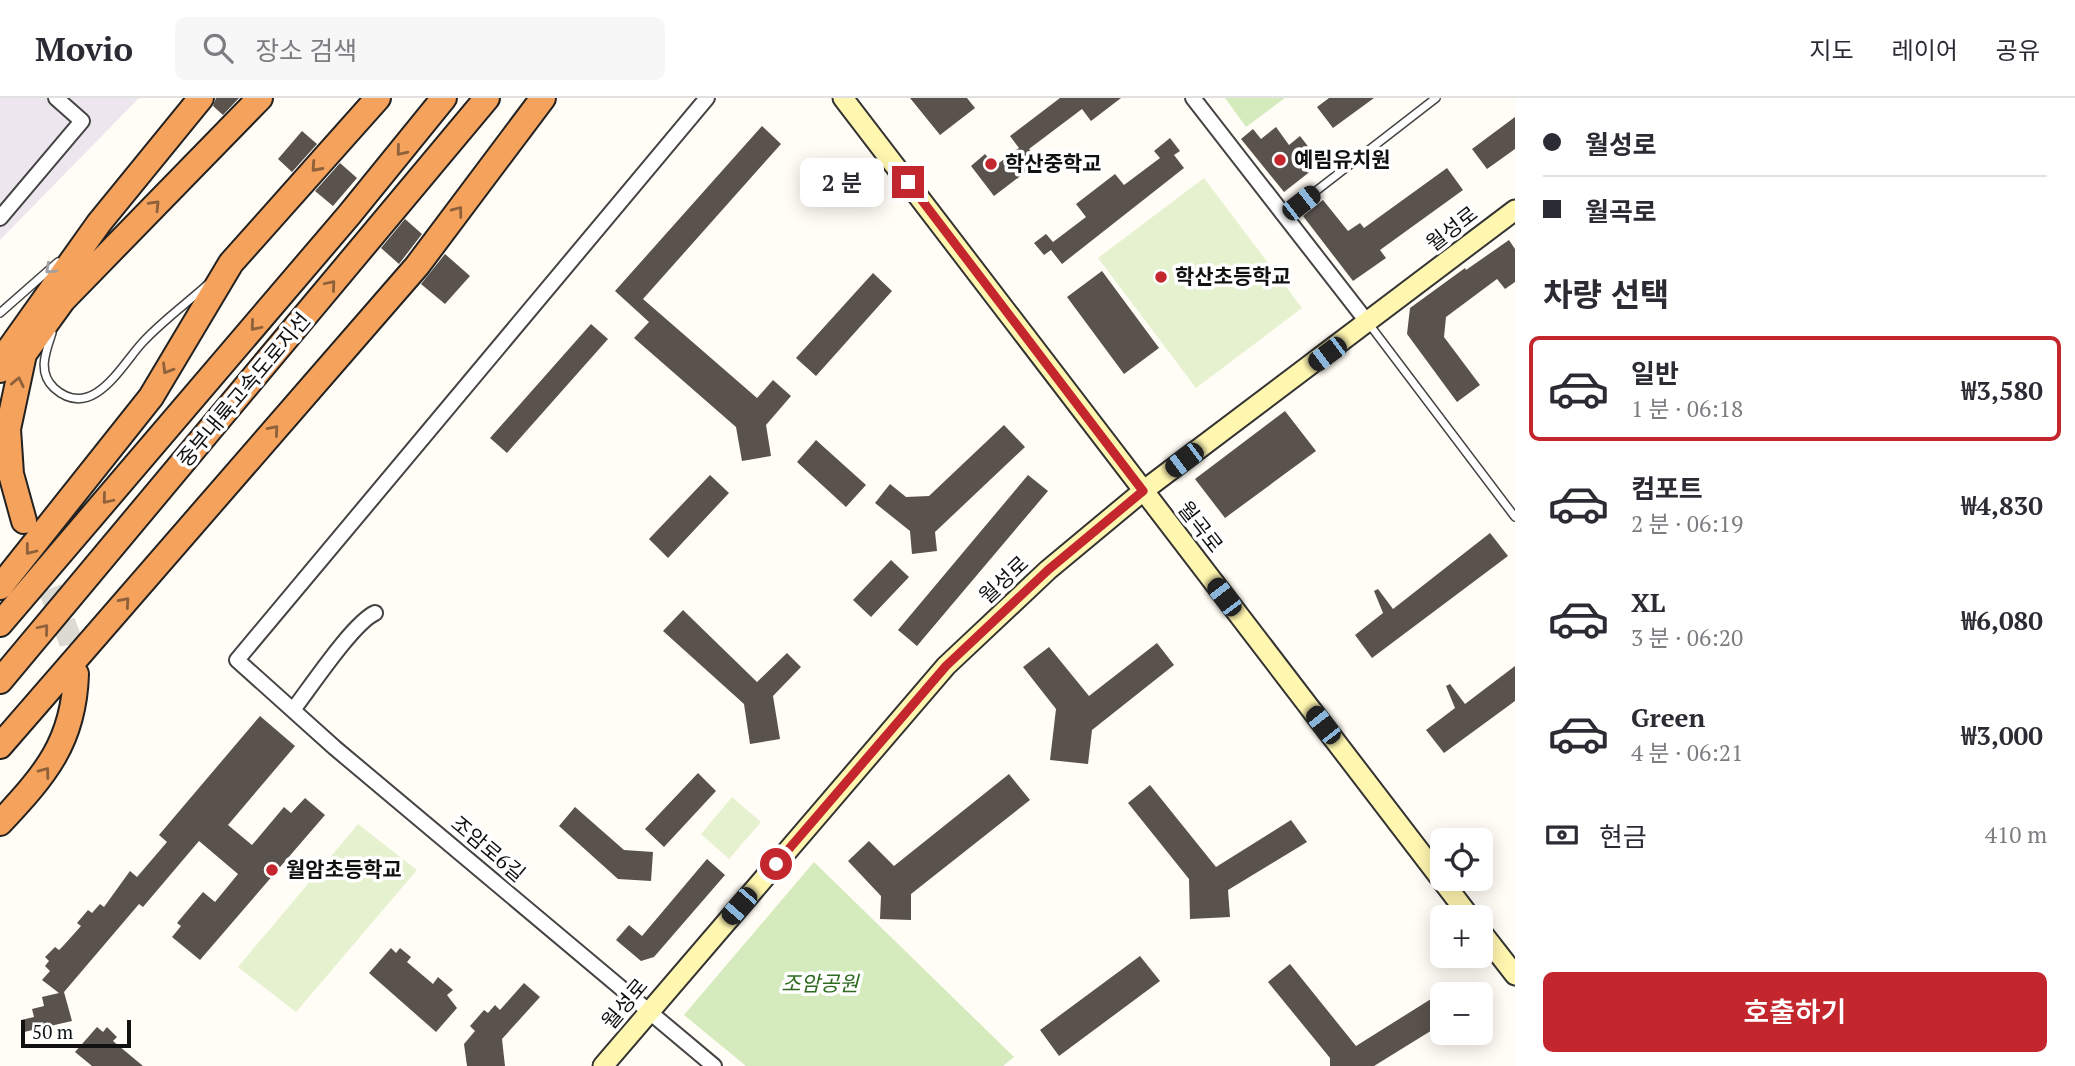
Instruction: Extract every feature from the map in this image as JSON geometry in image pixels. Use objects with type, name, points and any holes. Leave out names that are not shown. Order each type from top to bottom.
[{"type":"highway","points":[[0,370],[10,348],[99,223],[201,98]]},
{"type":"highway","points":[[24,521],[11,474],[8,429],[24,355],[63,300],[260,98]]},
{"type":"highway","points":[[0,587],[151,397],[231,263],[378,98]]},
{"type":"highway","name":"중부내륙고속도로지선","points":[[0,624],[349,215],[444,98]]},
{"type":"highway","name":"중부내륙고속도로지선","points":[[0,681],[487,98]]},
{"type":"highway","points":[[0,746],[417,266],[543,98]]},
{"type":"highway","points":[[0,822],[33,788],[58,755],[69,729],[76,674]]},
{"type":"street","points":[[0,218],[82,121],[56,98]]},
{"type":"street","name":"조암로6길","points":[[707,98],[237,660],[647,1012],[714,1066]]},
{"type":"street","name":"월곡로","points":[[843,98],[1461,905]]},
{"type":"street","points":[[1193,98],[1368,323]]},
{"type":"street","name":"월성로","points":[[603,1066],[946,666],[1048,570],[1143,491],[1515,209]]},
{"type":"street","points":[[293,710],[344,643],[368,616],[374,613]]},
{"type":"street","points":[[1493,947],[1515,975]]},
{"type":"lane","points":[[1284,216],[1436,98]]},
{"type":"lane","points":[[0,313],[99,223]]},
{"type":"lane","points":[[63,300],[43,361],[46,377],[55,389],[76,398],[94,395],[114,380],[142,342],[231,263]]},
{"type":"lane","points":[[1368,323],[1515,517]]},
{"type":"shaded area","points":[[0,98],[139,98],[0,240]]},
{"type":"green space","points":[[1225,98],[1285,98],[1246,127]]},
{"type":"green space","points":[[1204,178],[1302,308],[1196,388],[1098,258]]},
{"type":"green space","points":[[732,797],[761,822],[729,859],[701,834]]},
{"type":"green space","points":[[358,824],[417,870],[296,1012],[238,967]]},
{"type":"green space","name":"조암공원","points":[[814,862],[1014,1057],[1003,1066],[746,1066],[684,1015]]},
{"type":"building","points":[[216,98],[239,98],[223,115],[213,106]]},
{"type":"building","points":[[910,98],[967,98],[975,108],[940,135]]},
{"type":"building","points":[[1060,98],[1121,98],[1091,121],[1082,109],[1029,149],[1039,162],[994,196],[971,166],[985,154],[995,166],[1019,148],[1010,136]]},
{"type":"building","points":[[1329,98],[1374,98],[1333,128],[1317,107]]},
{"type":"building","points":[[1515,117],[1515,149],[1487,169],[1472,149]]},
{"type":"building","points":[[762,126],[781,144],[643,299],[757,398],[773,380],[791,396],[766,425],[771,456],[742,461],[736,427],[634,338],[649,322],[615,291]]},
{"type":"building","points":[[1276,127],[1289,145],[1300,136],[1321,163],[1284,192],[1241,139],[1253,129],[1261,139]]},
{"type":"building","points":[[302,131],[317,144],[292,172],[278,159]]},
{"type":"building","points":[[1170,138],[1180,151],[1174,155],[1184,168],[1062,264],[1051,250],[1044,255],[1034,243],[1046,234],[1053,242],[1086,217],[1076,204],[1115,174],[1124,185],[1160,158],[1154,151]]},
{"type":"building","points":[[340,163],[357,178],[333,206],[315,191]]},
{"type":"building","points":[[1447,168],[1463,190],[1380,250],[1386,258],[1353,281],[1303,216],[1323,200],[1348,231],[1360,223],[1364,228]]},
{"type":"building","points":[[405,219],[422,234],[399,264],[381,248]]},
{"type":"building","points":[[1509,240],[1515,249],[1515,282],[1505,289],[1497,279],[1446,317],[1444,337],[1480,385],[1457,402],[1407,334],[1410,308]]},
{"type":"building","points":[[445,254],[470,276],[445,304],[421,284]]},
{"type":"building","points":[[1102,271],[1159,348],[1124,374],[1067,297]]},
{"type":"building","points":[[873,273],[892,291],[816,376],[796,358]]},
{"type":"building","points":[[591,324],[608,339],[507,453],[490,438]]},
{"type":"building","points":[[1285,411],[1316,451],[1225,518],[1195,479]]},
{"type":"building","points":[[1004,425],[1025,447],[935,532],[937,551],[912,554],[910,531],[875,503],[890,484],[906,497],[929,496]]},
{"type":"building","points":[[816,440],[866,485],[846,507],[797,462]]},
{"type":"building","points":[[710,475],[729,493],[668,558],[649,539]]},
{"type":"building","points":[[1028,475],[1048,491],[917,646],[898,630]]},
{"type":"building","points":[[1490,533],[1508,556],[1372,658],[1355,635],[1383,613],[1374,591],[1378,589],[1393,609]]},
{"type":"building","points":[[891,560],[909,577],[871,617],[853,600]]},
{"type":"building","points":[[683,610],[757,682],[787,653],[801,667],[773,696],[780,739],[750,744],[744,704],[663,631]]},
{"type":"building","points":[[1157,643],[1174,665],[1092,730],[1088,764],[1050,760],[1056,709],[1023,667],[1049,647],[1089,696]]},
{"type":"building","points":[[1515,666],[1515,701],[1444,753],[1426,730],[1455,708],[1446,686],[1450,684],[1465,704]]},
{"type":"building","points":[[260,716],[295,746],[228,825],[252,845],[284,807],[291,813],[305,798],[325,815],[200,960],[172,937],[181,926],[177,923],[203,892],[215,902],[238,874],[199,841],[143,907],[139,904],[64,992],[72,1021],[24,1032],[21,1020],[34,1017],[32,1009],[44,1006],[42,997],[59,993],[42,980],[50,971],[45,966],[49,961],[45,957],[55,947],[59,950],[64,945],[81,926],[77,923],[88,910],[92,913],[100,904],[104,907],[130,871],[137,877],[167,842],[159,835]]},
{"type":"building","points":[[698,773],[716,791],[664,847],[645,829]]},
{"type":"building","points":[[1009,774],[1030,800],[911,894],[911,920],[880,919],[881,896],[848,861],[869,841],[894,866]]},
{"type":"building","points":[[1150,785],[1216,867],[1291,820],[1307,842],[1228,890],[1230,917],[1190,919],[1189,879],[1128,803]]},
{"type":"building","points":[[575,807],[624,850],[653,852],[651,881],[618,879],[559,826]]},
{"type":"building","points":[[707,859],[725,875],[654,957],[641,961],[616,940],[629,925],[642,936]]},
{"type":"building","points":[[391,948],[396,953],[400,948],[411,957],[407,962],[433,984],[438,977],[453,990],[447,995],[457,1008],[436,1032],[369,973]]},
{"type":"building","points":[[1140,956],[1160,981],[1059,1056],[1040,1030]]},
{"type":"building","points":[[1290,964],[1356,1046],[1430,1000],[1430,1031],[1374,1066],[1330,1066],[1330,1058],[1268,982]]},
{"type":"building","points":[[524,983],[540,997],[502,1039],[505,1066],[467,1066],[464,1044],[475,1031],[470,1026],[484,1010],[488,1013],[495,1005],[500,1010]]},
{"type":"building","points":[[97,1027],[103,1032],[107,1027],[117,1037],[113,1041],[143,1066],[92,1066],[75,1052]]},
{"type":"tunnel","points":[[37,555],[71,642],[76,674]]},
{"type":"place","name":"예림유치원","points":[[1280,160]]},
{"type":"place","name":"학산중학교","points":[[991,164]]},
{"type":"place","name":"학산초등학교","points":[[1161,277]]},
{"type":"place","name":"월암초등학교","points":[[272,870]]},
{"type":"route","points":[[776,864],[946,666],[1048,570],[1143,491],[908,182]]}]
